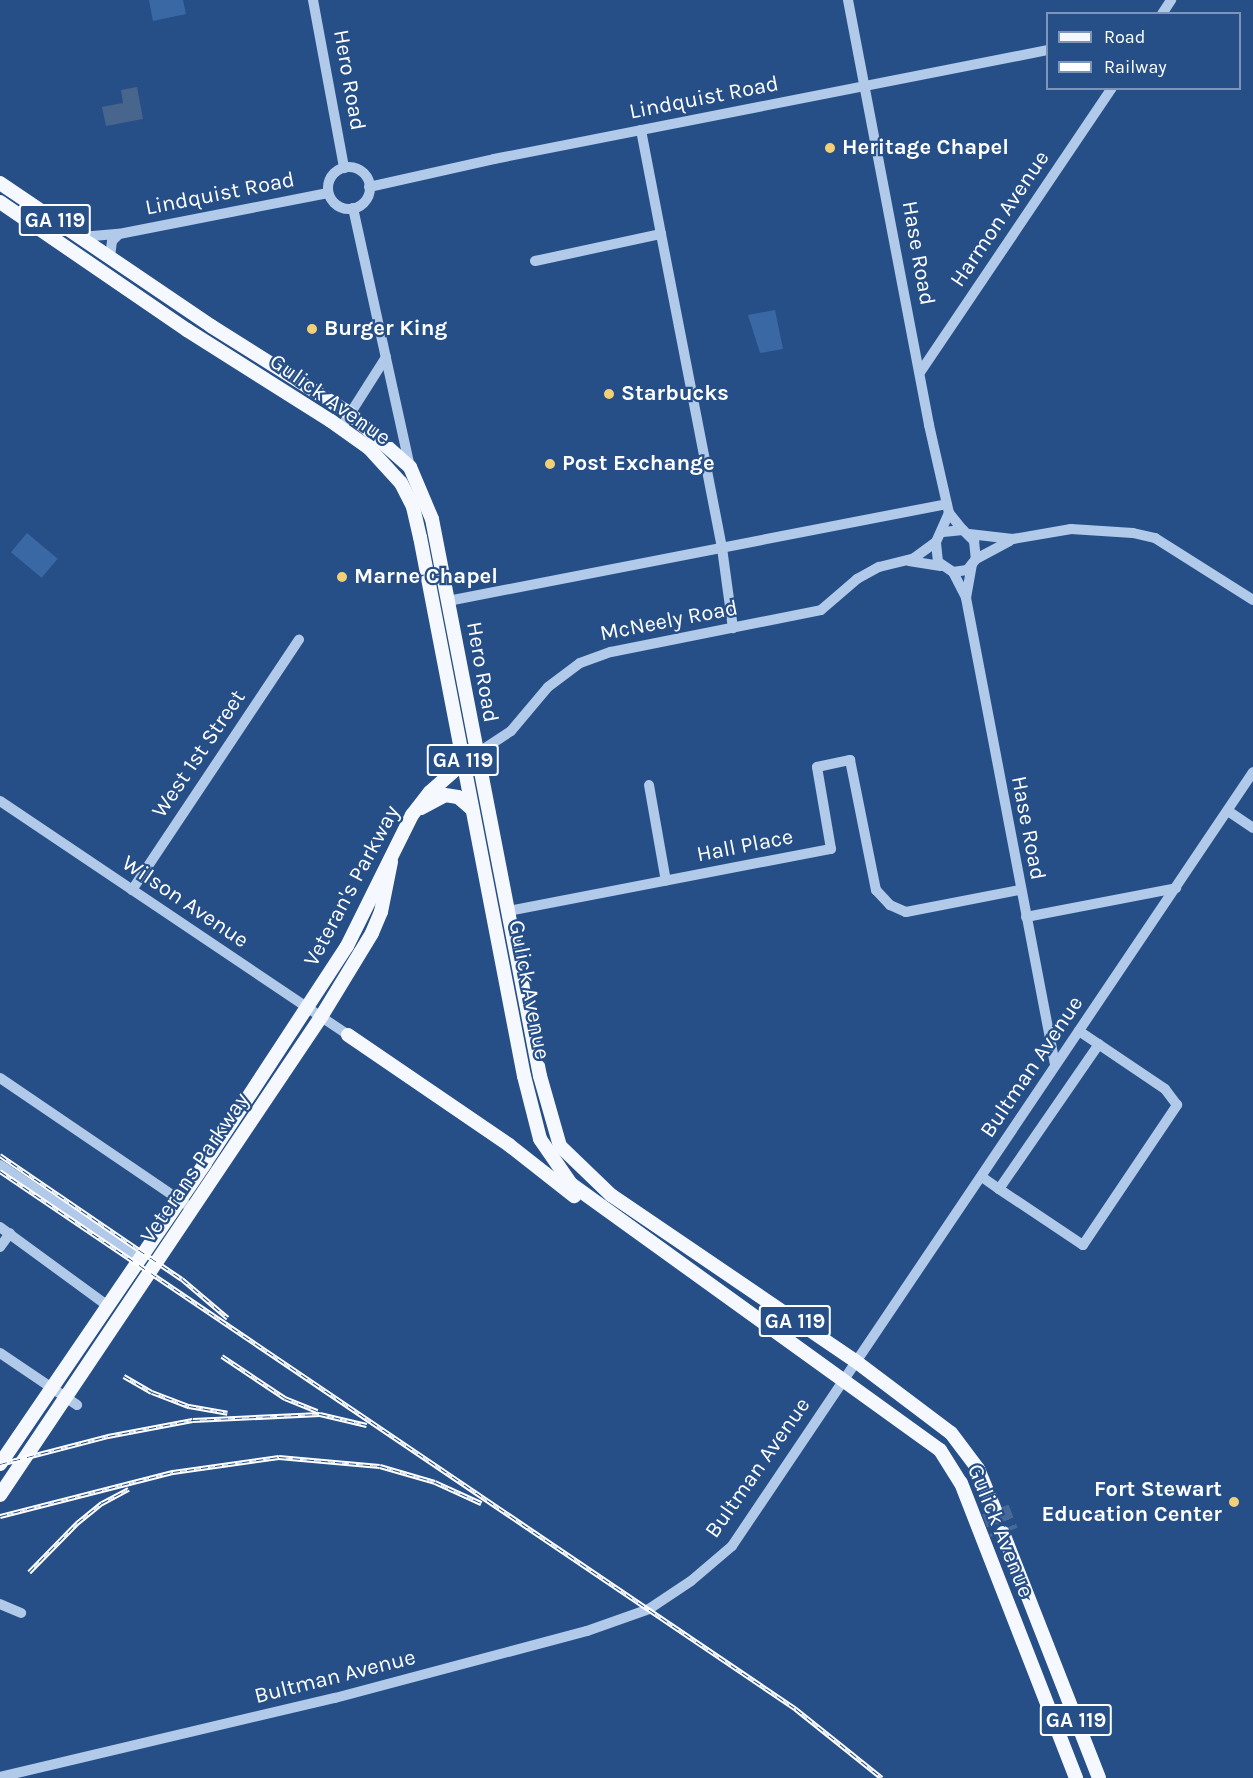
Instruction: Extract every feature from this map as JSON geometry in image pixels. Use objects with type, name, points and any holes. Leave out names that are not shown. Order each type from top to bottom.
[{"type":"main road","name":"Gulick Avenue","points":[[0,183],[349,413],[410,467]]},
{"type":"main road","name":"Gulick Avenue","points":[[0,202],[186,329],[341,428],[382,460],[401,483],[413,507],[540,1139],[571,1184],[919,1432],[950,1463],[1076,1778]]},
{"type":"main road","name":"Hero Road","points":[[410,467],[432,519],[476,754],[550,1118],[560,1146],[575,1164],[611,1195],[854,1360]]},
{"type":"main road","name":"Veteran's Parkway","points":[[307,1008],[347,946],[412,815],[430,792],[464,762]]},
{"type":"main road","points":[[412,815],[428,802],[445,795],[458,797],[472,809]]},
{"type":"main road","name":"Veterans Parkway","points":[[0,1495],[72,1402],[193,1209],[321,1017],[381,912],[393,850]]},
{"type":"main road","name":"Veterans Parkway","points":[[1,1463],[307,1008]]},
{"type":"main road","points":[[348,1035],[509,1145],[569,1193],[648,1241]]},
{"type":"main road","name":"GA 119","points":[[854,1360],[951,1433],[978,1469],[994,1507]]},
{"type":"main road","name":"GA 119","points":[[1004,1532],[1099,1778]]},
{"type":"street","name":"Hero Road","points":[[313,0],[344,168]]},
{"type":"street","name":"Hase Road","points":[[848,0],[863,87],[948,508]]},
{"type":"street","name":"Lindquist Road","points":[[369,187],[1046,50]]},
{"type":"street","name":"Harmon Avenue","points":[[921,371],[1111,90]]},
{"type":"street","points":[[642,130],[722,548],[733,628]]},
{"type":"street","points":[[344,168],[361,172],[369,187],[365,201],[353,208],[341,208],[328,193],[331,177],[344,168]]},
{"type":"street","name":"Lindquist Road","points":[[81,237],[119,234],[328,193]]},
{"type":"street","points":[[353,208],[410,467]]},
{"type":"street","name":"Lindquist Road","points":[[110,257],[112,241],[119,234]]},
{"type":"street","points":[[535,261],[661,234]]},
{"type":"street","points":[[341,428],[386,357]]},
{"type":"street","points":[[448,601],[722,548],[948,508]]},
{"type":"street","points":[[948,508],[977,547],[966,598]]},
{"type":"street","points":[[941,566],[939,537],[948,508]]},
{"type":"street","points":[[939,537],[966,532],[1013,539],[1071,529],[1133,532],[1155,538],[1253,600]]},
{"type":"street","name":"McNeely Road","points":[[464,762],[512,731],[548,687],[580,663],[611,651],[821,610],[856,579],[906,560],[939,537]]},
{"type":"street","points":[[953,572],[1013,539]]},
{"type":"street","points":[[906,560],[941,566],[953,572],[966,598]]},
{"type":"street","name":"Hase Road","points":[[966,598],[1019,890],[1055,1064]]},
{"type":"street","name":"West 1st Street","points":[[132,890],[299,640]]},
{"type":"street","name":"Hall Place","points":[[508,911],[831,849],[817,767],[850,760],[876,890],[890,905],[906,912],[1019,890]]},
{"type":"street","name":"Bultman Avenue","points":[[0,1777],[335,1698],[587,1631],[649,1609],[691,1581],[732,1546],[854,1360],[982,1177],[1055,1064],[1253,772]]},
{"type":"street","points":[[649,785],[666,881]]},
{"type":"street","name":"Wilson Avenue","points":[[0,801],[348,1035]]},
{"type":"street","points":[[1228,812],[1253,828]]},
{"type":"street","points":[[1026,917],[1176,888]]},
{"type":"street","points":[[982,1177],[1083,1245],[1177,1105],[1165,1089],[1079,1031]]},
{"type":"street","points":[[999,1189],[1099,1044]]},
{"type":"street","points":[[0,1078],[193,1209]]},
{"type":"street","points":[[0,1165],[140,1259]]},
{"type":"street","points":[[0,1247],[5,1230],[108,1306]]},
{"type":"street","points":[[0,1353],[72,1402]]},
{"type":"street","points":[[0,1604],[21,1613]]},
{"type":"shaded area","points":[[149,0],[183,0],[186,14],[153,21]]},
{"type":"shaded area","points":[[137,87],[143,119],[106,126],[102,107],[123,103],[121,90]]},
{"type":"shaded area","points":[[775,310],[783,349],[760,353],[748,315]]},
{"type":"shaded area","points":[[27,533],[58,559],[42,578],[11,552]]},
{"type":"tunnel","points":[[1002,1507],[1011,1530]]},
{"type":"tunnel","points":[[989,1512],[997,1535]]},
{"type":"railway","points":[[0,1155],[182,1279],[228,1318]]},
{"type":"railway","points":[[0,1171],[796,1709],[882,1778]]},
{"type":"railway","points":[[222,1356],[285,1398],[318,1411]]},
{"type":"railway","points":[[124,1376],[152,1392],[189,1406],[227,1413]]},
{"type":"railway","points":[[0,1464],[108,1436],[193,1420],[320,1414],[367,1425]]},
{"type":"railway","points":[[0,1516],[173,1472],[279,1457],[380,1466],[435,1482],[481,1503]]},
{"type":"railway","points":[[29,1572],[77,1523],[102,1503],[128,1489]]},
{"type":"place","name":"Heritage Chapel","points":[[830,148]]},
{"type":"place","name":"Burger King","points":[[312,329]]},
{"type":"place","name":"Starbucks","points":[[609,394]]},
{"type":"place","name":"Post Exchange","points":[[550,464]]},
{"type":"place","name":"Marne Chapel","points":[[342,577]]},
{"type":"place","name":"Fort Stewart Education Center","points":[[1234,1502]]}]
